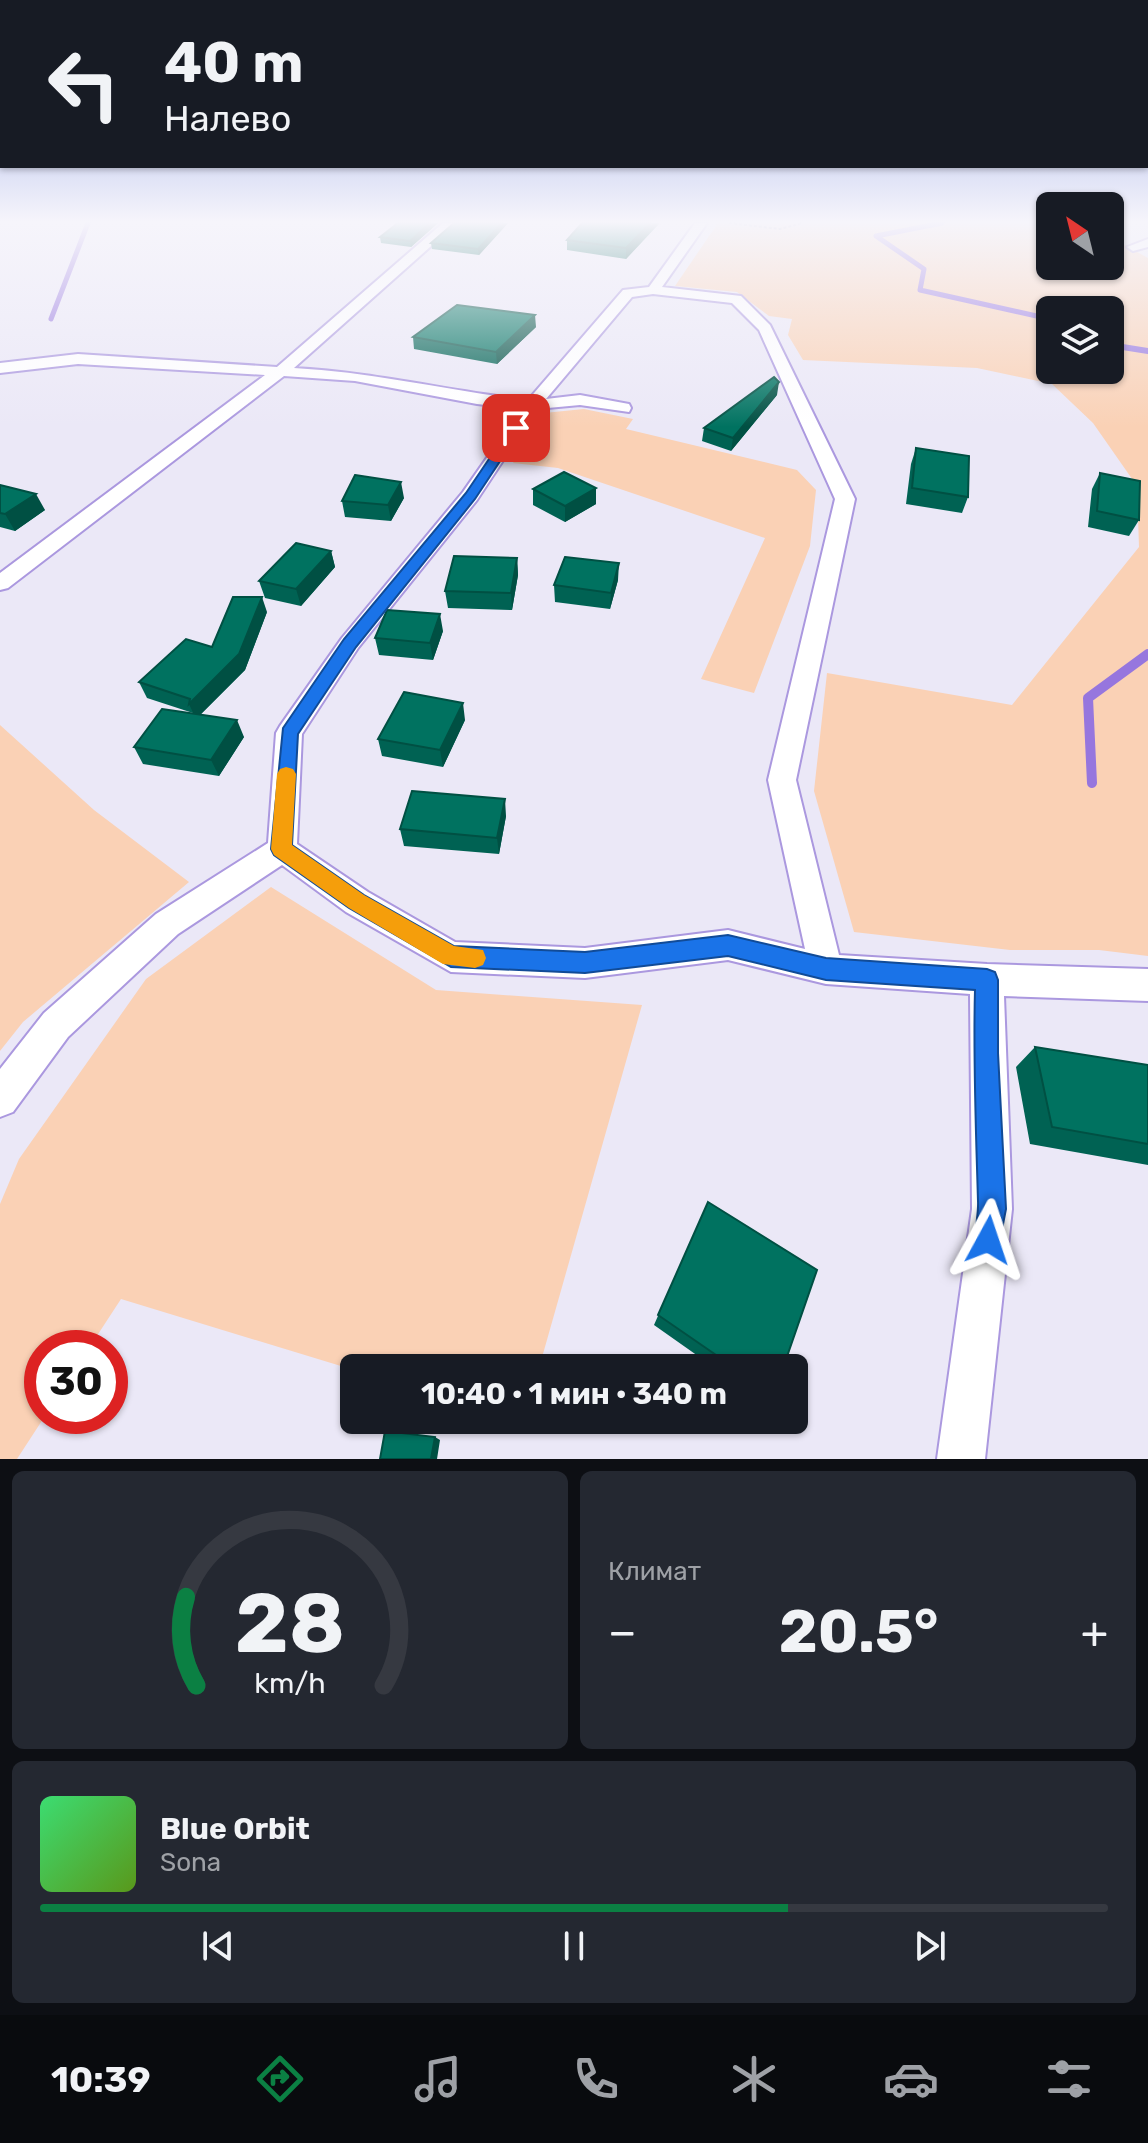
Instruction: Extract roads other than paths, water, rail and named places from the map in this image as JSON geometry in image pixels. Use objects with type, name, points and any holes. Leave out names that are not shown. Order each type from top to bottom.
[{"type":"street","points":[[0,583],[281,371],[371,291]]},
{"type":"street","points":[[282,849],[289,733],[350,643],[470,496],[532,405],[628,293],[644,291]]},
{"type":"street","points":[[663,291],[736,299],[765,328],[845,499],[782,780],[826,969]]},
{"type":"street","points":[[0,368],[78,359],[281,371],[355,376],[477,399],[532,405],[580,400],[623,408]]},
{"type":"street","points":[[282,849],[357,902],[451,957],[585,963],[728,945],[826,969],[987,980],[1148,985]]},
{"type":"street","points":[[0,1099],[56,1025],[167,924],[282,849]]},
{"type":"street","points":[[961,1459],[992,1209],[986,1053],[987,980]]},
{"type":"waterway","points":[[51,319],[62,291]]},
{"type":"waterway","points":[[925,291],[1036,316]]},
{"type":"waterway","points":[[1124,347],[1148,351]]},
{"type":"waterway","points":[[1092,783],[1088,698],[1148,654]]}]
